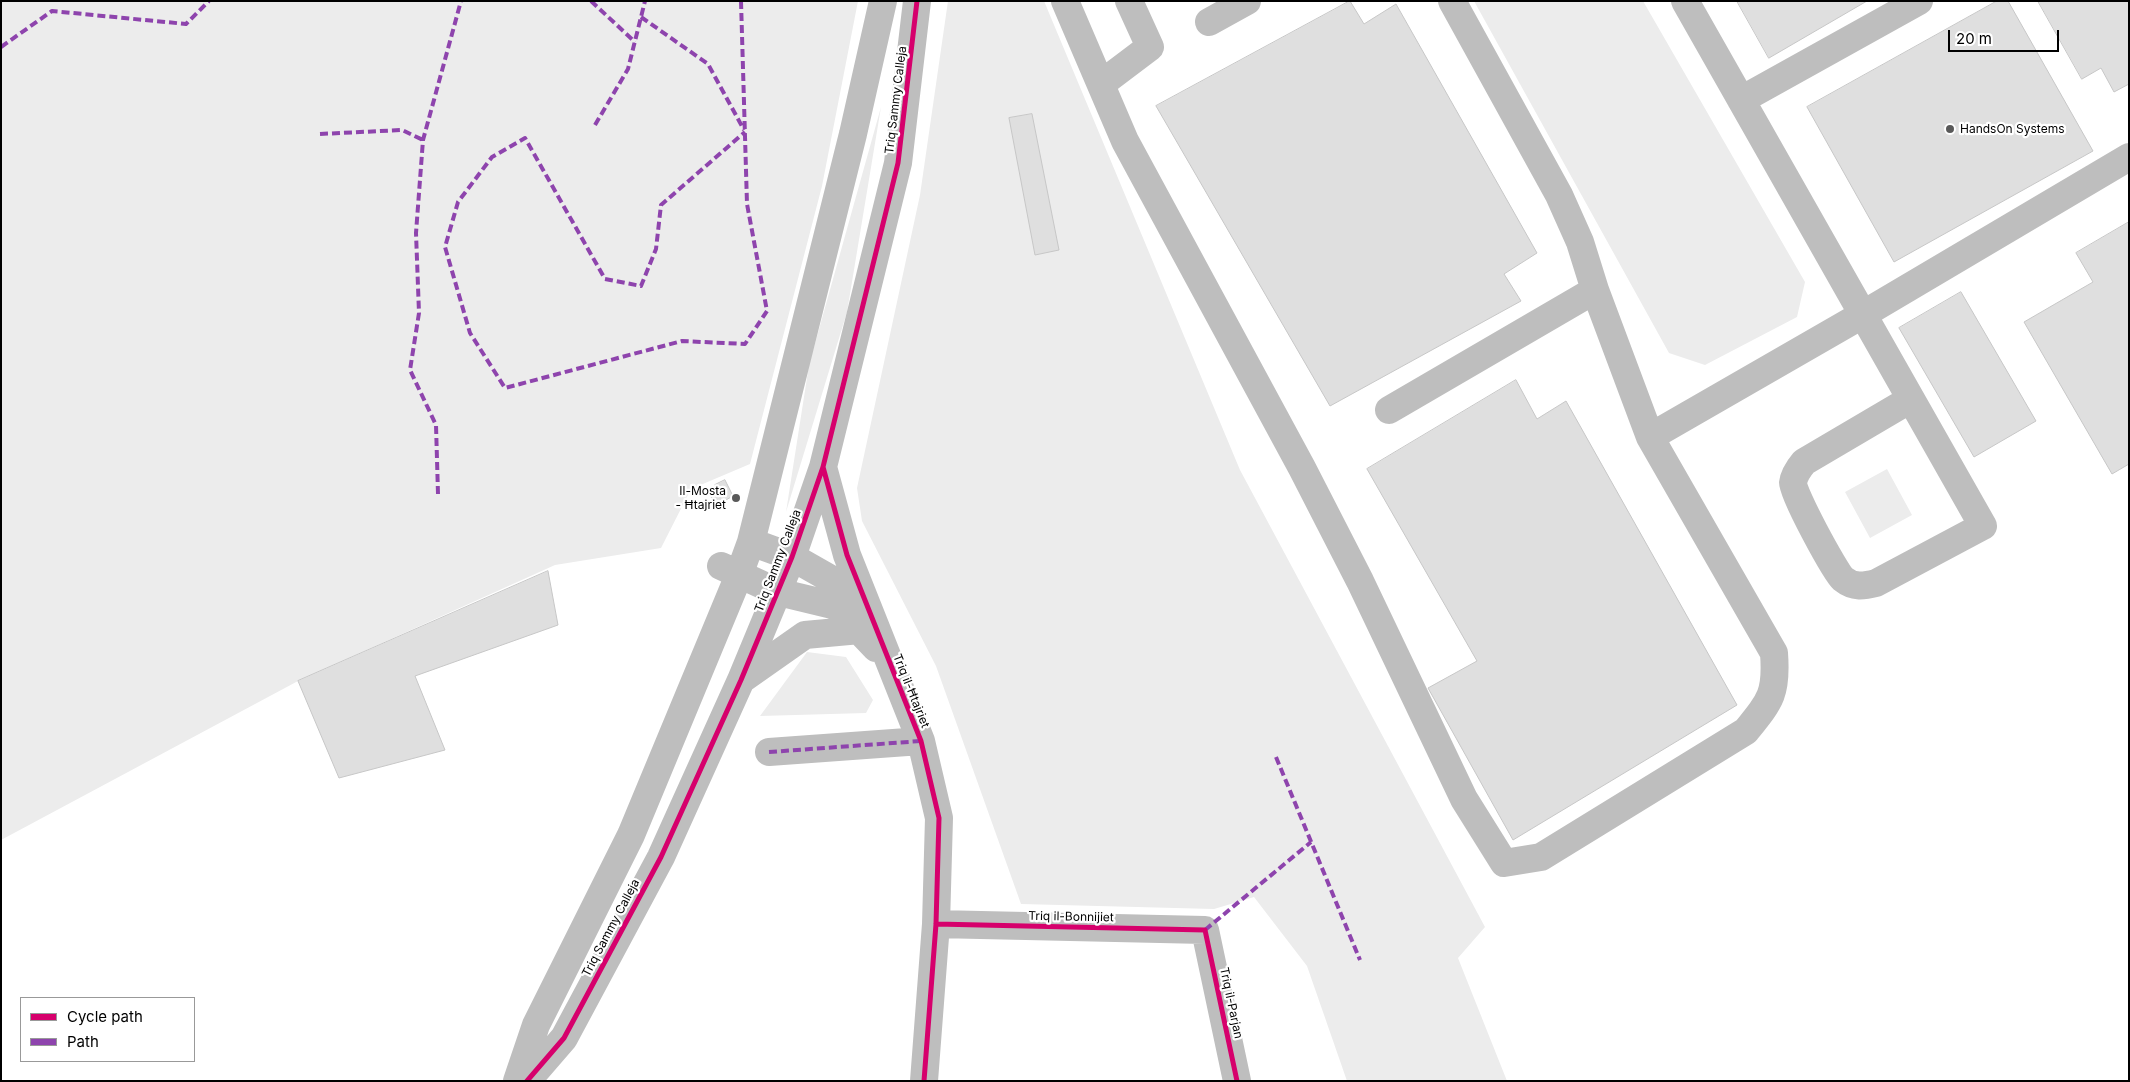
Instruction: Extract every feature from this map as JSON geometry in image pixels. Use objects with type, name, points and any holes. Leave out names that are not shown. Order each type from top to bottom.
[{"type":"street","name":"Triq Sammy Calleja","points":[[517,1081],[536,1026],[631,836],[730,570],[751,542],[853,134],[883,1]]},
{"type":"street","name":"Triq Sammy Calleja","points":[[527,1081],[564,1038],[661,857],[741,680],[792,557],[823,467],[898,163],[917,1]]},
{"type":"street","points":[[1065,1],[1125,142],[1302,468],[1360,581],[1464,800],[1504,863],[1541,857],[1746,731],[1768,704],[1776,678],[1774,653],[1650,436],[1594,290],[1580,242],[1559,194],[1452,1]]},
{"type":"street","points":[[1101,84],[1150,47],[1129,1]]},
{"type":"street","points":[[1209,22],[1247,1]]},
{"type":"street","points":[[1685,1],[1862,314],[1911,399],[1983,526],[1876,583],[1860,587],[1844,579],[1834,566],[1796,497],[1793,484],[1798,470],[1804,462],[1911,399]]},
{"type":"street","points":[[1741,100],[1919,1]]},
{"type":"street","points":[[1650,436],[2129,157]]},
{"type":"street","points":[[1389,410],[1594,290]]},
{"type":"street","name":"Triq il-Ħtajriet","points":[[823,467],[864,621]]},
{"type":"street","name":"Triq il-Ħtajriet","points":[[751,542],[792,557],[843,586],[888,660],[921,741],[939,818],[936,924],[924,1081]]},
{"type":"street","name":"Triq il-Ħtajriet","points":[[730,570],[778,592],[836,606],[864,621]]},
{"type":"street","points":[[741,680],[805,635],[864,621]]},
{"type":"street","points":[[769,752],[921,741]]},
{"type":"street","name":"Triq il-Bonnijiet","points":[[936,924],[1205,930]]},
{"type":"street","name":"Triq il-Parjan","points":[[1205,930],[1237,1081]]},
{"type":"shaded area","points":[[1,1],[858,1],[822,186],[750,464],[691,489],[661,548],[555,565],[298,681],[1,840]]},
{"type":"shaded area","points":[[948,1],[1044,1],[1240,470],[1485,927],[1458,958],[1507,1081],[1347,1081],[1307,966],[1254,897],[1214,909],[1021,904],[936,666],[862,521],[857,488],[920,195]]},
{"type":"shaded area","points":[[1474,1],[1643,1],[1805,282],[1797,317],[1705,365],[1669,353]]},
{"type":"shaded area","points":[[881,107],[847,312],[786,512],[809,365]]},
{"type":"shaded area","points":[[1887,469],[1912,515],[1870,538],[1845,492]]},
{"type":"shaded area","points":[[807,652],[846,657],[873,700],[866,713],[760,716]]},
{"type":"building","points":[[1350,1],[1364,24],[1396,4],[1537,253],[1504,274],[1521,301],[1330,406],[1156,106]]},
{"type":"building","points":[[1737,1],[1867,1],[1769,58]]},
{"type":"building","name":"HandsOn Systems","points":[[1997,1],[2008,1],[2093,151],[1894,262],[1807,107]]},
{"type":"building","points":[[2038,1],[2129,1],[2129,84],[2114,92],[2101,68],[2082,79]]},
{"type":"building","points":[[1032,114],[1059,250],[1035,255],[1009,118]]},
{"type":"building","points":[[2129,222],[2129,464],[2112,474],[2024,322],[2093,282],[2076,253]]},
{"type":"building","points":[[1961,292],[2036,421],[1974,457],[1899,328]]},
{"type":"building","points":[[1516,380],[1537,419],[1566,401],[1737,705],[1513,840],[1428,688],[1477,661],[1367,469]]},
{"type":"building","points":[[725,480],[733,496],[717,505],[711,497],[719,493],[715,485]]},
{"type":"building","points":[[548,571],[558,625],[415,676],[445,750],[339,778],[298,681]]},
{"type":"marked path","points":[[1,47],[52,11],[186,24],[209,1]]},
{"type":"marked path","points":[[438,494],[436,425],[410,370],[419,313],[416,233],[423,140],[461,1]]},
{"type":"marked path","points":[[591,1],[635,42]]},
{"type":"marked path","points":[[595,125],[628,69],[645,1]]},
{"type":"marked path","points":[[741,1],[747,204],[767,311],[745,344],[682,341],[505,388],[470,333],[445,247],[458,202],[492,157],[525,138],[605,279],[641,286],[656,249],[661,205],[745,132]]},
{"type":"marked path","points":[[641,17],[708,64],[744,130]]},
{"type":"marked path","points":[[320,134],[402,130],[423,140]]},
{"type":"marked path","points":[[769,752],[921,741]]},
{"type":"marked path","points":[[1276,757],[1360,960]]},
{"type":"marked path","points":[[1205,930],[1311,842]]},
{"type":"cycle path","points":[[527,1081],[564,1038],[661,857],[741,680],[792,557],[823,467],[898,163],[917,1]]},
{"type":"cycle path","points":[[823,467],[847,555],[921,741],[939,818],[936,924],[924,1081]]},
{"type":"cycle path","points":[[936,924],[1205,930],[1237,1081]]},
{"type":"place","name":"HandsOn Systems","points":[[1950,129]]},
{"type":"place","name":"Il-Mosta - Ħtajriet","points":[[736,498]]}]
